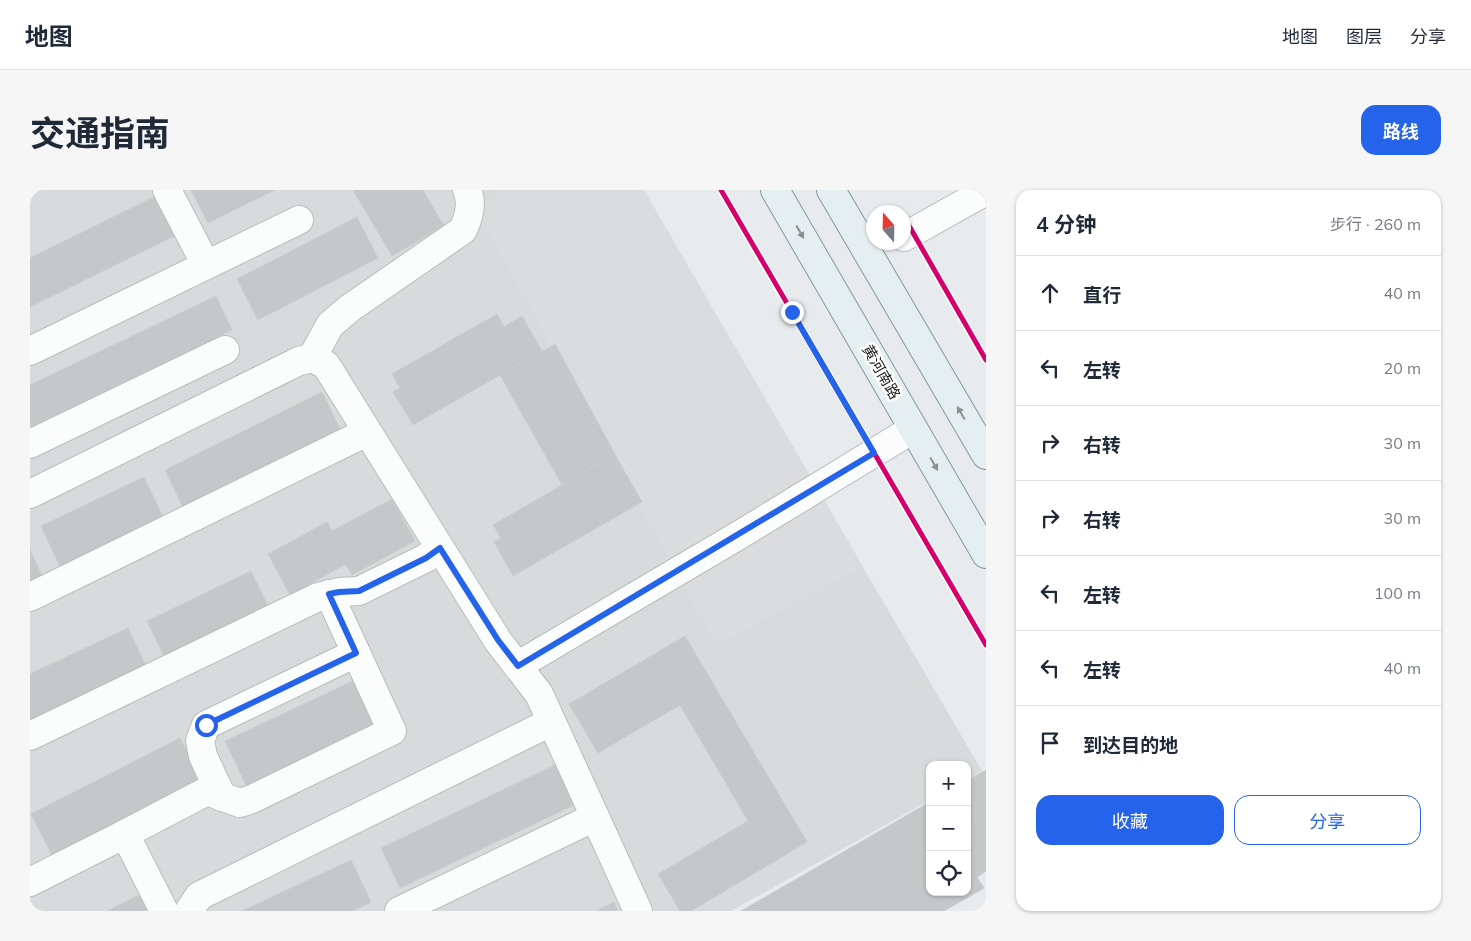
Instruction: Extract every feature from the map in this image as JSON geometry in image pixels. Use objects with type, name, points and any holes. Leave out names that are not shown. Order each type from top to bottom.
[{"type":"main road","name":"黄河南路","points":[[776,190],[986,554]]},
{"type":"main road","points":[[831,190],[986,455]]},
{"type":"lane","points":[[167,190],[206,265]]},
{"type":"lane","points":[[312,358],[330,325],[350,308],[463,230],[468,220],[470,207],[470,197],[466,190]]},
{"type":"lane","points":[[911,233],[986,191]]},
{"type":"lane","points":[[30,351],[299,220]]},
{"type":"lane","points":[[870,256],[880,250]]},
{"type":"lane","points":[[30,444],[225,350]]},
{"type":"lane","points":[[30,494],[299,361],[312,358],[326,365],[498,640],[539,694],[638,911]]},
{"type":"lane","points":[[518,666],[914,429]]},
{"type":"lane","points":[[30,597],[367,432]]},
{"type":"lane","points":[[30,736],[318,597],[339,592],[359,591],[426,558],[440,548]]},
{"type":"lane","points":[[30,882],[207,791],[240,803],[252,799],[392,731],[329,594]]},
{"type":"lane","points":[[222,796],[203,756],[200,741],[206,725],[356,653]]},
{"type":"lane","points":[[188,911],[199,896],[552,722]]},
{"type":"lane","points":[[399,911],[595,818]]},
{"type":"lane","points":[[126,834],[164,911]]},
{"type":"shaded area","points":[[30,190],[643,190],[982,771],[971,778],[971,761],[926,761],[926,802],[731,911],[30,911]]},
{"type":"shaded area","points":[[504,190],[644,190],[863,567],[716,645],[475,207]]},
{"type":"building","points":[[191,190],[275,190],[208,223]]},
{"type":"building","points":[[353,190],[423,190],[444,226],[392,256]]},
{"type":"building","points":[[154,197],[174,236],[30,307],[30,258]]},
{"type":"building","points":[[357,217],[378,258],[258,320],[237,279]]},
{"type":"building","points":[[216,296],[232,330],[30,427],[30,385]]},
{"type":"building","points":[[497,314],[504,327],[522,316],[542,351],[413,425],[393,392],[400,388],[392,374]]},
{"type":"building","points":[[555,344],[622,467],[605,476],[598,464],[562,485],[500,375]]},
{"type":"building","points":[[322,392],[340,429],[183,507],[165,470]]},
{"type":"building","points":[[598,464],[605,476],[622,467],[642,502],[513,576],[494,542],[501,538],[493,525]]},
{"type":"building","points":[[144,477],[163,517],[60,567],[41,526]]},
{"type":"building","points":[[392,499],[415,541],[352,575],[346,564],[290,595],[268,554],[327,522],[332,531]]},
{"type":"building","points":[[30,550],[42,576],[30,582]]},
{"type":"building","points":[[251,571],[268,606],[164,656],[147,621]]},
{"type":"building","points":[[128,628],[146,666],[30,721],[30,674]]},
{"type":"building","points":[[685,636],[807,842],[691,911],[680,911],[658,874],[748,821],[680,705],[598,753],[569,704]]},
{"type":"building","points":[[353,681],[376,729],[248,789],[225,741]]},
{"type":"building","points":[[180,738],[201,779],[52,855],[31,814]]},
{"type":"building","points":[[555,765],[574,805],[400,888],[381,848]]},
{"type":"building","points":[[986,770],[986,836],[971,811],[971,779]]},
{"type":"building","points":[[926,804],[926,896],[970,896],[944,911],[741,911]]},
{"type":"building","points":[[971,811],[986,836],[986,871],[977,877],[984,888],[971,895]]},
{"type":"building","points":[[351,860],[371,902],[353,911],[242,911]]},
{"type":"building","points":[[139,895],[147,911],[107,911]]},
{"type":"building","points":[[614,902],[618,911],[597,911]]},
{"type":"cycle path","points":[[721,190],[986,645]]},
{"type":"cycle path","points":[[911,229],[986,360]]},
{"type":"route","points":[[206,725],[356,653],[329,594],[359,591],[426,558],[440,548],[498,640],[518,666],[874,453],[792,312]]}]
